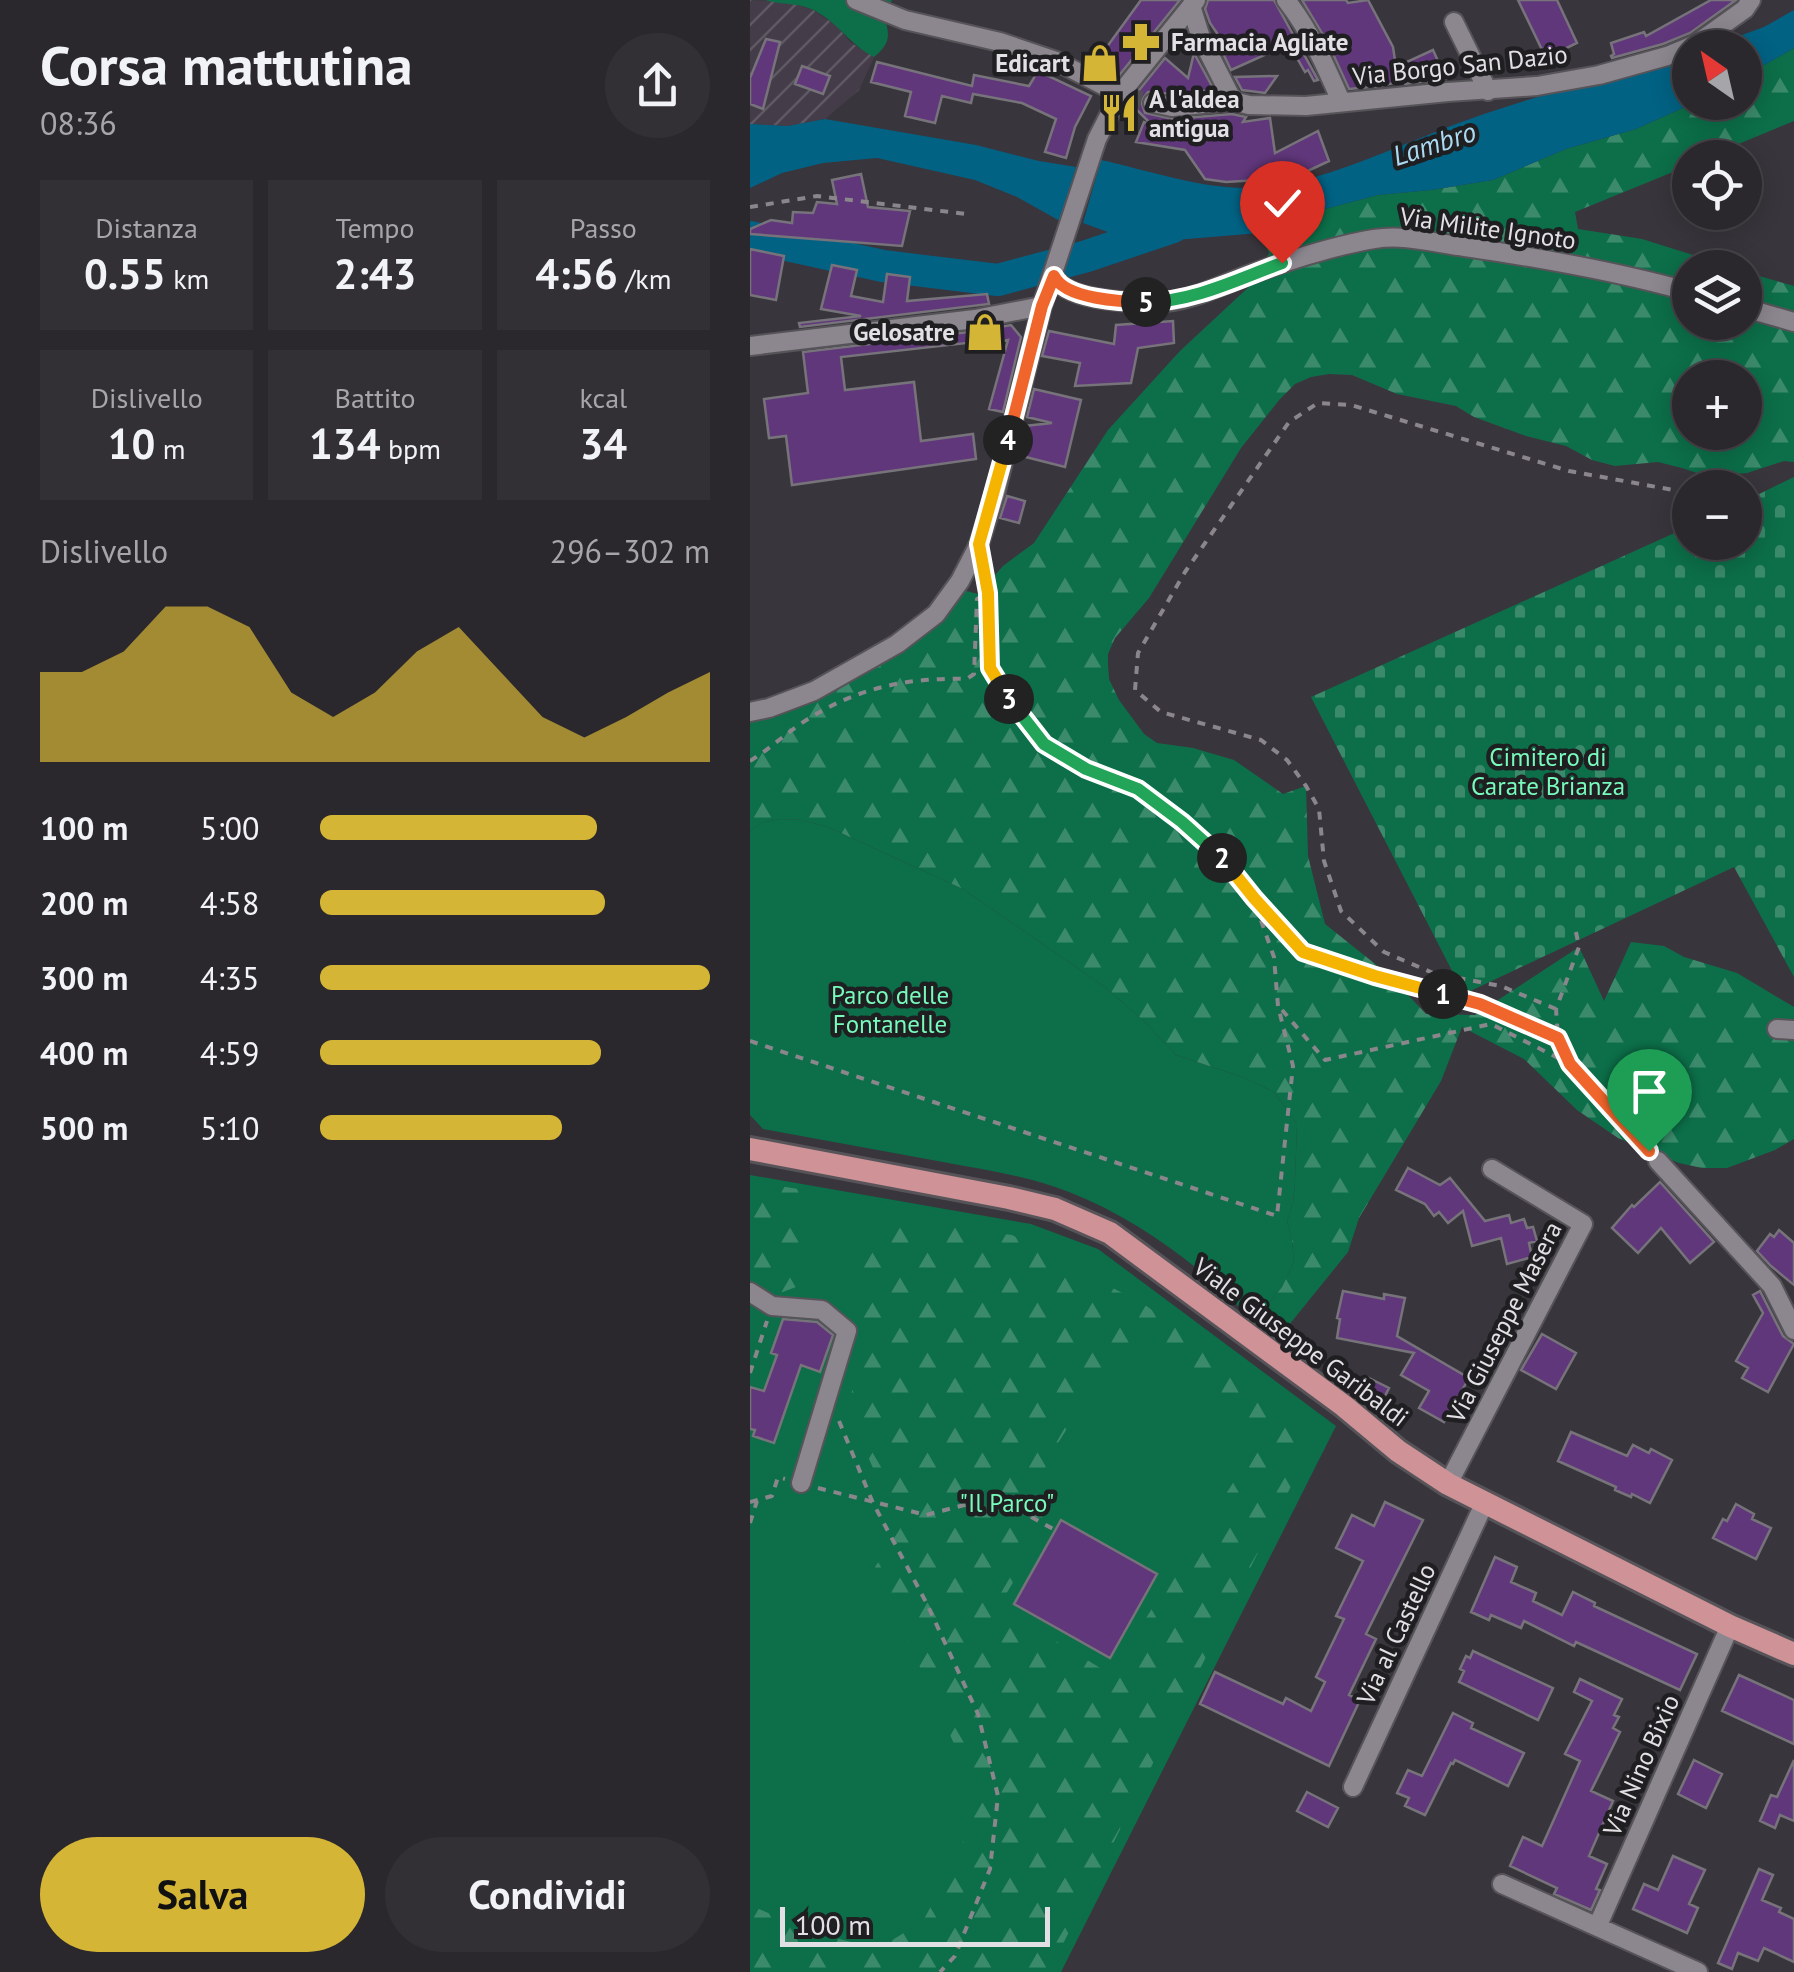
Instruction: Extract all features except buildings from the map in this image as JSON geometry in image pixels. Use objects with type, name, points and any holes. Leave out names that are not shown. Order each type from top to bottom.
[{"type":"main road","name":"Viale Giuseppe Garibaldi","points":[[750,1149],[1009,1198],[1056,1209],[1110,1233],[1344,1406],[1398,1451],[1448,1484],[1730,1626],[1794,1654]]},
{"type":"street","points":[[856,0],[905,20],[1000,42],[1056,61],[1122,95]]},
{"type":"street","points":[[1286,0],[1310,33],[1341,101]]},
{"type":"street","name":"Via Borgo San Dazio","points":[[1153,104],[1172,107],[1233,101],[1306,106],[1537,86],[1667,56],[1696,44],[1745,9],[1751,0]]},
{"type":"street","points":[[750,712],[814,691],[897,644],[936,614],[960,581],[979,544],[1042,306],[1097,140],[1122,95],[1194,3]]},
{"type":"street","points":[[1194,3],[1201,38],[1233,101]]},
{"type":"street","points":[[1454,22],[1488,91]]},
{"type":"street","name":"Via Milite Ignoto","points":[[1054,276],[1062,288],[1118,302],[1168,302],[1346,246],[1375,239],[1418,238],[1539,258],[1672,287]]},
{"type":"street","points":[[750,346],[975,319],[1042,306]]},
{"type":"street","points":[[1762,313],[1794,322]]},
{"type":"street","points":[[1658,1161],[1772,1286],[1794,1330]]},
{"type":"street","name":"Via Giuseppe Masera","points":[[1448,1484],[1583,1224],[1492,1169]]},
{"type":"street","points":[[750,1292],[772,1306],[822,1310],[847,1331],[801,1483]]},
{"type":"street","name":"Via al Castello","points":[[1353,1788],[1485,1502]]},
{"type":"street","name":"Via Nino Bixio","points":[[1598,1925],[1730,1626]]},
{"type":"street","points":[[1502,1884],[1698,1972]]},
{"type":"path","points":[[750,208],[817,196],[966,214]]},
{"type":"path","points":[[1556,1009],[1501,986],[1433,973],[1384,952],[1341,911],[1324,860],[1319,809],[1286,760],[1261,740],[1161,712],[1135,690],[1138,653],[1185,572],[1290,422],[1318,404],[1351,405],[1569,471],[1672,490]]},
{"type":"path","points":[[979,544],[988,593],[990,668],[1004,693],[1044,744],[1086,769],[1138,789],[1182,822],[1226,861],[1303,952],[1480,1004],[1558,1038]]},
{"type":"path","points":[[750,761],[805,720],[852,695],[891,684],[967,679],[974,674],[977,600],[988,593]]},
{"type":"path","points":[[750,1040],[1277,1216],[1293,1066],[1278,1006],[1274,957],[1254,898]]},
{"type":"path","points":[[1576,932],[1580,947],[1556,1009],[1558,1038],[1570,1064],[1658,1161]]},
{"type":"path","points":[[1278,1006],[1325,1060],[1491,1024],[1570,1064]]},
{"type":"path","points":[[750,1373],[772,1306]]},
{"type":"path","points":[[828,1393],[873,1503],[927,1604],[978,1714],[998,1796],[990,1868],[954,1956],[940,1972]]},
{"type":"path","points":[[873,1503],[926,1516],[996,1497],[1055,1530]]},
{"type":"path","points":[[750,1502],[760,1500],[750,1523]]},
{"type":"shaded area","points":[[750,0],[789,2],[813,10],[837,26],[850,42],[874,57],[859,90],[825,119],[788,126],[750,124]]},
{"type":"green space","points":[[765,0],[892,0],[884,16],[886,43],[874,57],[811,9]]},
{"type":"green space","points":[[1794,48],[1794,121],[1748,140],[1672,140],[1672,172],[1575,212],[1578,229],[1642,239],[1677,250],[1672,250],[1672,340],[1762,340],[1762,277],[1794,286],[1794,462],[1784,461],[1756,470],[1688,470],[1658,462],[1615,466],[1474,417],[1456,406],[1397,394],[1352,375],[1311,377],[1295,384],[1280,399],[1241,448],[1149,598],[1115,638],[1108,654],[1109,679],[1144,734],[1157,743],[1234,760],[1283,794],[1306,786],[1308,856],[1325,924],[1389,975],[1426,1014],[1475,1015],[1579,947],[1604,1001],[1631,942],[1664,946],[1684,957],[1737,973],[1794,1007],[1794,1139],[1727,1168],[1679,1163],[1618,1138],[1577,1110],[1524,1059],[1462,1027],[1441,1081],[1359,1218],[1348,1252],[1276,1341],[1254,1322],[1282,1287],[1294,1262],[1287,1221],[1293,1203],[1297,1124],[1274,1092],[1176,1055],[1105,987],[963,889],[828,827],[780,819],[761,823],[750,831],[750,712],[897,644],[955,588],[978,594],[1003,566],[1034,543],[1108,430],[1180,351],[1253,283],[1269,253],[1260,233],[1378,195],[1493,180],[1566,149],[1636,129],[1672,113],[1672,120],[1762,120],[1762,66]]},
{"type":"green space","name":"Cimitero di Carate Brianza","points":[[1794,477],[1794,977],[1734,867],[1464,994],[1311,697],[1672,534],[1672,560],[1762,560],[1762,493]]},
{"type":"green space","name":"Parco delle Fontanelle","points":[[780,819],[828,827],[963,889],[1105,987],[1176,1055],[1274,1092],[1297,1124],[1293,1203],[1287,1221],[1294,1262],[1282,1287],[1254,1322],[1169,1247],[1121,1216],[1069,1192],[1007,1174],[763,1129],[750,1115],[750,831],[761,823]]},
{"type":"green space","name":"\"Il Parco\"","points":[[750,1175],[1031,1224],[1098,1249],[1336,1426],[1061,1972],[750,1972]]},
{"type":"green space","points":[[750,1181],[804,1190],[796,1287],[767,1298],[750,1280]]},
{"type":"green space","points":[[881,1218],[1012,1235],[1145,1305],[1319,1430],[1049,1972],[750,1972],[750,1905],[809,1931],[878,1949],[923,1921],[961,1851],[972,1797],[955,1746],[875,1567],[900,1529],[846,1407],[874,1334],[846,1319]],"holes":[[[1155,1346],[1260,1441],[1110,1674],[999,1606],[1041,1535],[1046,1462],[1114,1354]]]},
{"type":"water","points":[[1794,10],[1794,48],[1762,66],[1762,30],[1756,30]]},
{"type":"water","points":[[1672,59],[1672,113],[1636,129],[1566,149],[1493,180],[1378,195],[1260,233],[1138,243],[1083,223],[1101,160],[1214,186],[1277,186],[1333,172],[1445,128]]},
{"type":"water","points":[[825,119],[1076,167],[1060,221],[975,180],[877,158],[823,163],[782,173],[750,188],[750,124],[788,126]]},
{"type":"waterway","name":"Lambro","points":[[750,237],[883,266],[998,280],[1173,227]]},
{"type":"tunnel","points":[[1124,96],[1153,103]]},
{"type":"place","name":"Farmacia Agliate","points":[[1141,42]]},
{"type":"place","name":"Edicart","points":[[1100,63]]},
{"type":"place","name":"A l'aldea antigua","points":[[1119,113]]},
{"type":"place","name":"Gelosatre","points":[[985,332]]},
{"type":"route","points":[[1282,263],[1168,302],[1118,302],[1062,288],[1054,276],[1042,306],[979,544],[988,593],[990,668],[1004,693],[1044,744],[1086,769],[1138,789],[1182,822],[1226,861],[1303,952],[1480,1004],[1558,1038],[1570,1064],[1649,1151]]}]
